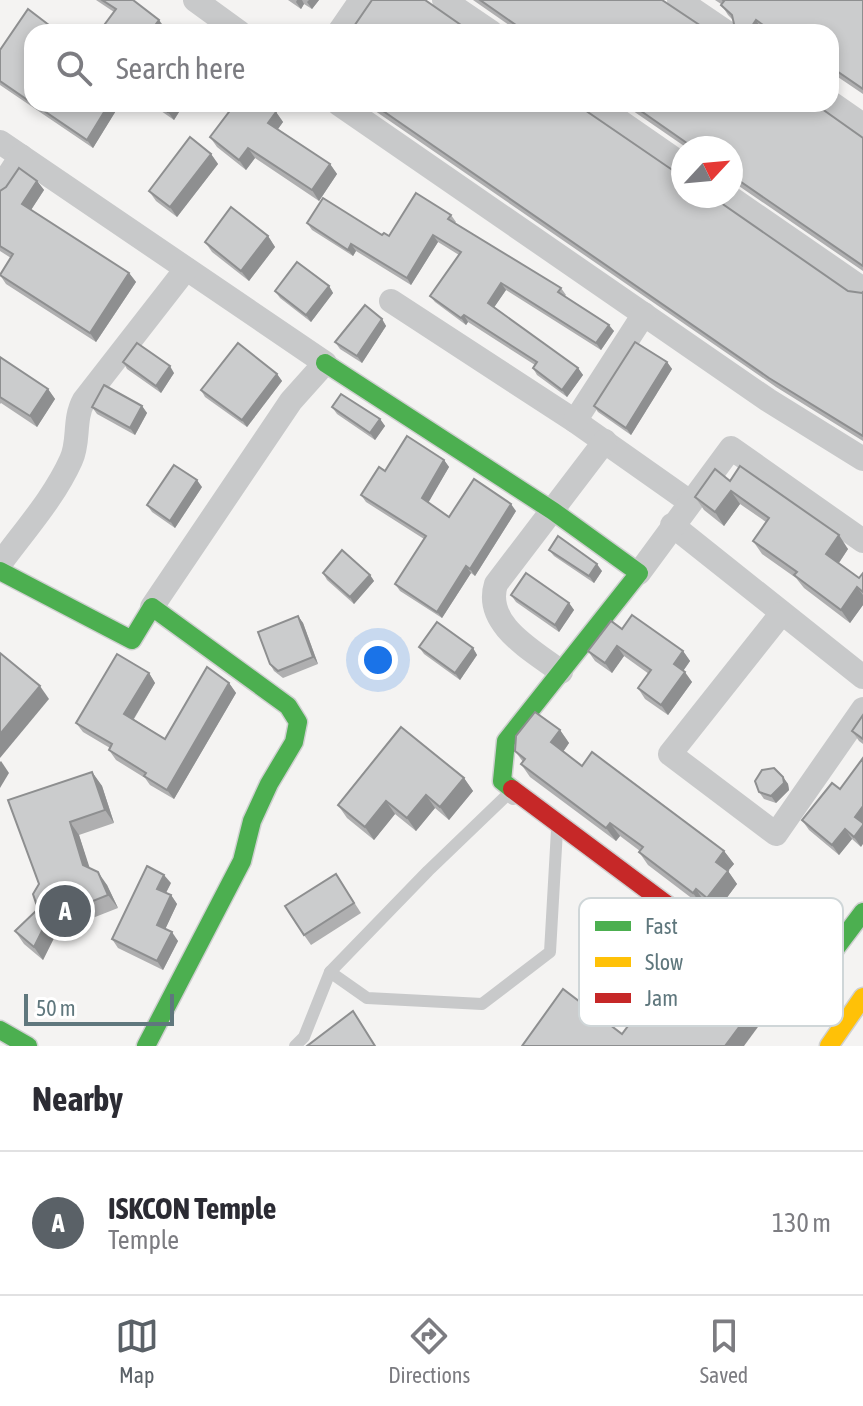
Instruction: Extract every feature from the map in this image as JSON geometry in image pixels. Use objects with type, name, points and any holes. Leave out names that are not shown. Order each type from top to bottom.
[{"type":"street","points":[[195,0],[228,24]]},
{"type":"street","points":[[344,24],[361,0]]},
{"type":"street","points":[[444,0],[479,24]]},
{"type":"street","points":[[679,0],[714,24]]},
{"type":"street","points":[[839,108],[863,125]]},
{"type":"street","points":[[351,112],[768,400],[863,459]]},
{"type":"street","points":[[607,112],[671,157]]},
{"type":"street","points":[[0,142],[325,363],[553,511],[639,573]]},
{"type":"street","points":[[0,188],[21,156]]},
{"type":"street","points":[[743,206],[863,289]]},
{"type":"street","points":[[0,564],[68,466],[74,448],[77,414],[84,400],[186,269]]},
{"type":"street","points":[[391,301],[605,441],[690,502]]},
{"type":"street","points":[[575,421],[644,314]]},
{"type":"street","points":[[0,571],[132,640],[291,401],[325,363]]},
{"type":"street","points":[[561,672],[508,630],[493,605],[496,584],[605,441]]},
{"type":"street","points":[[658,898],[502,781],[506,741],[639,573],[731,448],[863,541]]},
{"type":"street","points":[[672,525],[863,677]]},
{"type":"street","points":[[146,1046],[242,861],[248,832],[268,784],[298,729],[297,719],[288,706],[152,607]]},
{"type":"street","points":[[781,614],[670,754],[776,834],[863,709]]},
{"type":"street","points":[[843,939],[863,912]]},
{"type":"street","points":[[843,1026],[863,997]]},
{"type":"street","points":[[829,1046],[843,1026]]},
{"type":"street","points":[[0,1030],[28,1046]]},
{"type":"lane","points":[[295,1046],[304,1037],[330,972],[507,795],[558,831],[550,952],[482,1004],[367,998],[330,972]]},
{"type":"building","points":[[102,0],[133,0],[159,20],[156,24],[105,24],[116,9]]},
{"type":"building","points":[[372,0],[425,0],[460,24],[356,24]]},
{"type":"building","points":[[480,0],[662,0],[698,24],[514,24]]},
{"type":"building","points":[[863,0],[863,89],[839,72],[839,24],[762,24],[756,20],[753,24],[734,24],[732,15],[721,5],[724,1]]},
{"type":"building","points":[[28,9],[48,24],[24,24],[24,98],[0,81],[0,50]]},
{"type":"building","points":[[46,112],[104,112],[87,140]]},
{"type":"building","points":[[229,112],[276,112],[268,123],[330,164],[312,190],[248,148],[239,160],[210,137]]},
{"type":"building","points":[[385,112],[588,112],[671,169],[671,208],[728,208],[848,291],[863,292],[863,436],[769,378]]},
{"type":"building","points":[[642,112],[826,112],[863,138],[863,266],[743,183],[743,136],[677,136]]},
{"type":"building","points":[[190,137],[211,154],[170,207],[149,191]]},
{"type":"building","points":[[19,168],[37,181],[22,204],[129,273],[90,333],[0,275],[13,254],[0,246],[0,191]]},
{"type":"building","points":[[416,193],[451,215],[448,219],[561,288],[558,292],[609,325],[596,343],[501,283],[488,303],[578,368],[562,390],[533,368],[537,362],[464,315],[461,318],[430,296],[461,252],[433,235],[407,278],[351,244],[348,250],[307,223],[323,198],[382,235],[389,236]]},
{"type":"building","points":[[231,207],[268,236],[241,271],[205,242]]},
{"type":"building","points":[[297,262],[329,286],[306,315],[275,291]]},
{"type":"building","points":[[365,305],[382,319],[357,356],[335,342]]},
{"type":"building","points":[[635,342],[667,362],[626,428],[594,406]]},
{"type":"building","points":[[137,343],[170,366],[156,386],[123,362]]},
{"type":"building","points":[[238,343],[277,374],[242,420],[201,390]]},
{"type":"building","points":[[0,357],[48,389],[30,416],[0,397]]},
{"type":"building","points":[[104,385],[142,406],[130,428],[92,407]]},
{"type":"building","points":[[341,394],[380,419],[370,433],[332,407]]},
{"type":"building","points":[[407,436],[444,460],[422,498],[449,517],[474,479],[511,504],[470,569],[466,566],[437,612],[395,584],[426,536],[361,495],[379,467],[385,471]]},
{"type":"building","points":[[174,465],[197,480],[170,521],[147,505]]},
{"type":"building","points":[[740,466],[839,535],[826,554],[859,578],[863,573],[863,592],[857,587],[841,610],[794,575],[797,572],[753,541],[769,518],[731,491],[715,512],[695,497],[715,469],[730,481]]},
{"type":"building","points":[[558,536],[597,564],[589,576],[549,550]]},
{"type":"building","points":[[342,550],[370,575],[350,597],[323,573]]},
{"type":"building","points":[[526,573],[569,603],[555,625],[511,595]]},
{"type":"building","points":[[632,615],[683,651],[674,664],[685,672],[661,705],[638,688],[651,670],[617,646],[605,663],[588,651],[611,621],[622,629]]},
{"type":"building","points":[[298,616],[313,657],[278,671],[270,664],[258,632]]},
{"type":"building","points":[[437,622],[473,648],[455,673],[419,647]]},
{"type":"building","points":[[0,653],[40,686],[0,734]]},
{"type":"building","points":[[117,654],[149,673],[124,714],[165,739],[207,667],[229,683],[167,790],[109,750],[112,744],[76,723]]},
{"type":"building","points":[[535,712],[560,730],[551,742],[582,766],[592,752],[724,851],[716,862],[728,871],[707,898],[696,889],[693,893],[639,852],[643,847],[610,823],[606,828],[521,764],[525,759],[515,751],[516,736]]},
{"type":"building","points":[[863,715],[863,739],[852,731]]},
{"type":"building","points":[[401,727],[464,778],[440,807],[426,795],[407,818],[386,801],[365,827],[338,805]]},
{"type":"building","points":[[863,758],[863,806],[855,817],[863,825],[854,837],[845,829],[832,845],[802,820],[832,783],[840,789]]},
{"type":"building","points":[[774,768],[783,777],[784,783],[771,796],[759,792],[755,781],[762,770]]},
{"type":"building","points":[[92,772],[105,810],[70,822],[83,865],[98,872],[108,895],[48,919],[34,947],[15,931],[38,909],[33,894],[39,884],[8,800]]},
{"type":"building","points":[[147,866],[164,875],[157,889],[171,895],[157,925],[172,932],[157,961],[112,939]]},
{"type":"building","points":[[336,874],[354,903],[304,935],[285,906]]},
{"type":"building","points":[[563,989],[579,1001],[579,1026],[612,1026],[622,1034],[628,1026],[740,1026],[725,1046],[522,1046]]},
{"type":"building","points":[[353,1011],[375,1046],[307,1046]]},
{"type":"traffic: fast","points":[[325,363],[553,511],[639,573],[506,741],[502,781],[512,789]]},
{"type":"traffic: fast","points":[[0,571],[132,640],[152,607],[288,706],[298,722],[294,742],[252,821],[242,861],[146,1046]]},
{"type":"traffic: fast","points":[[843,939],[863,912]]},
{"type":"traffic: fast","points":[[0,1030],[28,1046]]},
{"type":"traffic: slow","points":[[843,1026],[863,997]]},
{"type":"traffic: slow","points":[[829,1046],[843,1026]]},
{"type":"traffic: jam","points":[[512,789],[658,898]]},
{"type":"place","name":"ISKCON Temple","points":[[65,911]]}]
